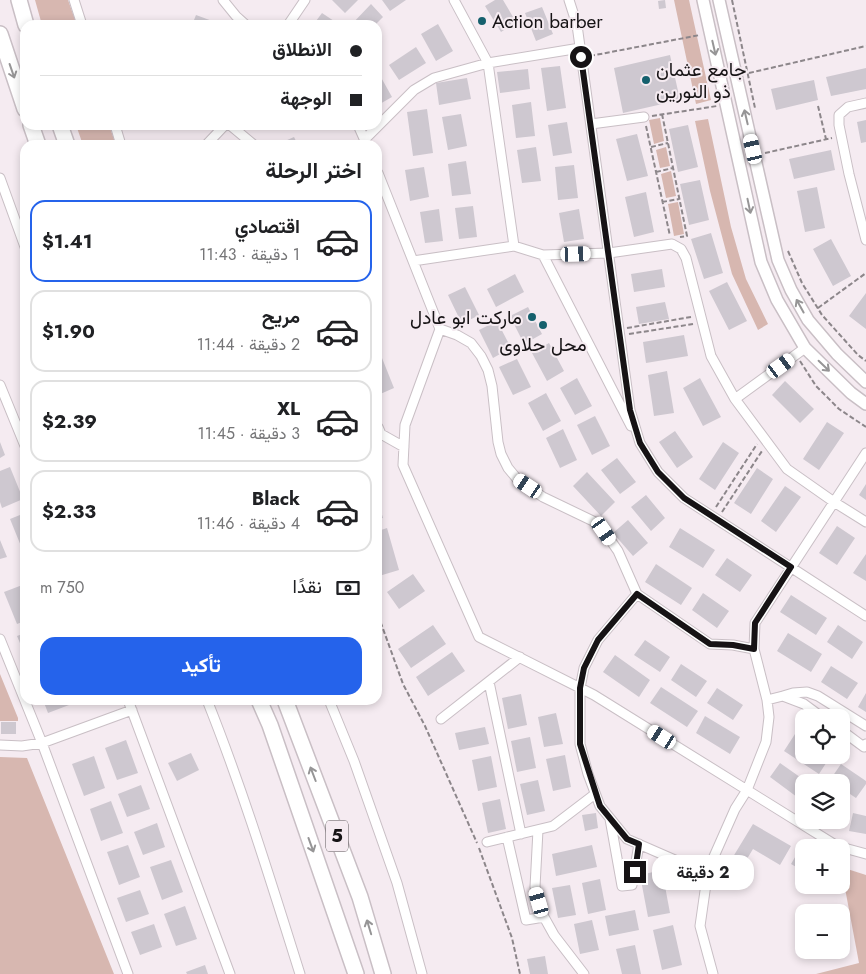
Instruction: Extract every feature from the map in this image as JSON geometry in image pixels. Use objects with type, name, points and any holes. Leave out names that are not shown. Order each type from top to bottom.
[{"type":"highway","points":[[19,0],[25,20]]},
{"type":"highway","points":[[0,34],[20,93]]},
{"type":"highway","name":"5","points":[[261,705],[270,725],[356,974]]},
{"type":"highway","name":"5","points":[[287,705],[360,897],[382,974]]},
{"type":"street","points":[[74,0],[80,20]]},
{"type":"street","points":[[223,0],[240,20]]},
{"type":"street","points":[[291,20],[305,0]]},
{"type":"street","points":[[454,0],[488,63],[514,246]]},
{"type":"street","points":[[569,0],[577,24],[630,410],[640,443]]},
{"type":"street","points":[[703,0],[761,262],[801,351],[866,404]]},
{"type":"street","points":[[719,0],[742,74],[757,167],[778,260],[791,290],[808,320],[837,354],[866,382]]},
{"type":"street","points":[[382,124],[414,90],[434,78],[488,63],[581,53]]},
{"type":"street","points":[[866,103],[848,107],[839,115],[849,174],[866,240]]},
{"type":"street","points":[[591,124],[644,117]]},
{"type":"street","points":[[210,140],[220,130]]},
{"type":"street","points":[[236,130],[248,140]]},
{"type":"street","points":[[367,140],[376,130]]},
{"type":"street","points":[[741,171],[757,167]]},
{"type":"street","points":[[0,178],[20,233]]},
{"type":"street","points":[[382,183],[440,330],[405,425],[403,465],[479,637],[594,695],[837,846],[866,854]]},
{"type":"street","points":[[412,261],[514,246],[543,255],[609,253],[671,241],[686,258],[712,356],[735,399],[787,469],[866,522]]},
{"type":"street","points":[[543,255],[640,443],[658,472],[684,498],[866,616]]},
{"type":"street","points":[[440,330],[457,335],[471,344],[481,356],[488,370],[492,386],[501,454],[508,468],[518,480],[543,497],[595,522],[618,551],[637,594],[710,644],[733,645],[754,649]]},
{"type":"street","points":[[735,399],[801,351]]},
{"type":"street","points":[[0,385],[20,434]]},
{"type":"street","points":[[382,435],[404,447]]},
{"type":"street","points":[[713,974],[700,926],[708,870],[735,809],[747,790],[766,742],[769,717],[767,700],[754,649],[755,623],[866,453]]},
{"type":"street","points":[[637,594],[598,640],[584,668],[580,688],[580,744],[600,806],[627,839],[682,862],[708,870]]},
{"type":"street","points":[[0,639],[20,689]]},
{"type":"street","points":[[442,719],[520,657]]},
{"type":"street","points":[[489,682],[521,834]]},
{"type":"street","points":[[767,700],[793,693],[807,692],[818,696],[866,726]]},
{"type":"street","points":[[783,696],[804,704],[811,709]]},
{"type":"street","points":[[27,705],[128,974]]},
{"type":"street","points":[[130,705],[230,974]]},
{"type":"street","points":[[209,705],[247,807],[300,974]]},
{"type":"street","points":[[331,705],[354,761],[397,882],[422,974]]},
{"type":"street","points":[[0,745],[22,746],[42,743],[132,710]]},
{"type":"street","points":[[850,737],[864,747],[866,744]]},
{"type":"street","points":[[486,842],[553,826],[595,794]]},
{"type":"street","points":[[610,819],[622,886],[632,885],[639,844]]},
{"type":"street","points":[[538,830],[535,887],[544,917],[554,935],[584,974]]},
{"type":"street","points":[[507,837],[526,920],[544,917]]},
{"type":"path","points":[[732,0],[742,74],[756,108]]},
{"type":"path","points":[[581,53],[700,35]]},
{"type":"path","points":[[742,74],[866,46]]},
{"type":"path","points":[[662,114],[687,236],[671,241],[644,117],[662,114],[727,104]]},
{"type":"path","points":[[818,106],[826,139]]},
{"type":"path","points":[[765,153],[841,135]]},
{"type":"path","points":[[650,147],[668,143]]},
{"type":"path","points":[[656,172],[673,168]]},
{"type":"path","points":[[662,202],[679,199]]},
{"type":"path","points":[[787,250],[802,283],[822,315],[866,361]]},
{"type":"path","points":[[818,308],[866,273]]},
{"type":"path","points":[[620,332],[702,318]]},
{"type":"path","points":[[620,332],[702,318]]},
{"type":"path","points":[[801,351],[816,386],[839,409],[866,427]]},
{"type":"path","points":[[714,517],[765,440]]},
{"type":"path","points":[[714,517],[765,440]]},
{"type":"path","points":[[382,626],[403,684],[425,726],[476,839],[512,938],[520,974]]},
{"type":"shaded area","points":[[35,0],[68,0],[75,20],[41,20]]},
{"type":"shaded area","points":[[674,0],[689,0],[711,100],[696,104]]},
{"type":"shaded area","points":[[660,118],[664,141],[654,144],[649,120]]},
{"type":"shaded area","points":[[708,119],[731,227],[746,279],[768,324],[758,330],[732,274],[710,191],[695,121]]},
{"type":"shaded area","points":[[78,130],[111,130],[114,140],[81,140]]},
{"type":"shaded area","points":[[666,147],[670,166],[660,168],[656,150]]},
{"type":"shaded area","points":[[671,171],[676,196],[666,198],[661,174]]},
{"type":"shaded area","points":[[678,202],[684,234],[674,236],[668,204]]},
{"type":"shaded area","points":[[0,674],[18,718],[18,721],[0,721]]},
{"type":"shaded area","points":[[0,757],[27,758],[114,974],[0,974]]},
{"type":"shaded area","points":[[850,870],[866,875],[866,974],[816,974],[859,963],[850,915],[850,904],[848,904],[846,894],[850,894]]},
{"type":"building","points":[[332,0],[358,0],[345,13]]},
{"type":"building","points":[[382,0],[406,0],[390,11]]},
{"type":"building","points":[[495,0],[503,0],[516,22],[501,32],[485,6]]},
{"type":"building","points":[[665,0],[666,8],[659,9],[658,1]]},
{"type":"building","points":[[371,4],[383,17],[380,20],[356,20]]},
{"type":"building","points":[[542,7],[553,34],[536,41],[525,13]]},
{"type":"building","points":[[322,13],[332,20],[317,20]]},
{"type":"building","points":[[196,15],[210,20],[194,20]]},
{"type":"building","points":[[438,24],[453,51],[436,61],[421,34]]},
{"type":"building","points":[[416,47],[426,63],[399,80],[389,65]]},
{"type":"building","points":[[670,55],[680,100],[623,113],[614,68]]},
{"type":"building","points":[[560,66],[566,108],[547,111],[541,68]]},
{"type":"building","points":[[866,68],[866,89],[831,96],[826,77]]},
{"type":"building","points":[[528,69],[530,89],[500,93],[497,72]]},
{"type":"building","points":[[467,78],[471,99],[439,105],[436,83]]},
{"type":"building","points":[[382,79],[392,97],[382,103]]},
{"type":"building","points":[[814,80],[818,100],[776,110],[771,89]]},
{"type":"building","points":[[531,102],[535,136],[516,138],[512,105]]},
{"type":"building","points":[[427,109],[433,153],[413,156],[407,112]]},
{"type":"building","points":[[461,114],[467,146],[448,150],[442,117]]},
{"type":"building","points":[[866,120],[866,142],[861,143],[857,122]]},
{"type":"building","points":[[567,122],[572,153],[553,156],[548,125]]},
{"type":"building","points":[[688,125],[698,167],[678,172],[669,129]]},
{"type":"building","points":[[637,134],[648,176],[627,181],[616,139]]},
{"type":"building","points":[[536,147],[541,181],[522,183],[517,150]]},
{"type":"building","points":[[831,150],[835,170],[794,179],[789,159]]},
{"type":"building","points":[[466,161],[471,194],[452,196],[448,164]]},
{"type":"building","points":[[574,165],[578,198],[558,200],[555,167]]},
{"type":"building","points":[[424,167],[429,197],[410,201],[405,170]]},
{"type":"building","points":[[700,180],[709,220],[689,225],[680,184]]},
{"type":"building","points":[[817,187],[825,228],[805,232],[797,191]]},
{"type":"building","points":[[646,192],[654,232],[634,237],[625,197]]},
{"type":"building","points":[[473,206],[477,237],[459,239],[455,208]]},
{"type":"building","points":[[439,209],[443,241],[425,243],[420,212]]},
{"type":"building","points":[[579,209],[584,239],[564,242],[559,213]]},
{"type":"building","points":[[711,233],[723,273],[704,279],[691,239]]},
{"type":"building","points":[[831,239],[851,276],[833,286],[813,249]]},
{"type":"building","points":[[662,269],[665,287],[634,292],[631,274]]},
{"type":"building","points":[[515,274],[524,292],[496,307],[487,289]]},
{"type":"building","points":[[727,282],[747,321],[729,330],[709,291]]},
{"type":"building","points":[[465,287],[479,315],[462,324],[448,295]]},
{"type":"building","points":[[866,293],[866,329],[849,316]]},
{"type":"building","points":[[665,302],[669,319],[639,324],[636,307]]},
{"type":"building","points":[[528,307],[542,334],[524,344],[510,316]]},
{"type":"building","points":[[497,321],[511,348],[493,358],[479,330]]},
{"type":"building","points":[[684,335],[688,356],[646,363],[643,342]]},
{"type":"building","points":[[549,343],[564,371],[547,381],[532,353]]},
{"type":"building","points":[[382,358],[394,388],[382,393]]},
{"type":"building","points":[[517,359],[531,387],[513,395],[499,367]]},
{"type":"building","points":[[667,371],[674,413],[654,416],[648,375]]},
{"type":"building","points":[[577,378],[592,406],[575,415],[560,388]]},
{"type":"building","points":[[700,378],[721,417],[703,426],[683,388]]},
{"type":"building","points":[[785,381],[814,409],[800,423],[772,395]]},
{"type":"building","points":[[546,393],[561,421],[543,431],[528,403]]},
{"type":"building","points":[[595,416],[610,446],[592,455],[577,425]]},
{"type":"building","points":[[827,422],[844,433],[819,470],[803,459]]},
{"type":"building","points":[[563,429],[577,460],[560,468],[546,438]]},
{"type":"building","points":[[675,431],[693,457],[677,468],[659,442]]},
{"type":"building","points":[[0,442],[5,455],[0,458]]},
{"type":"building","points":[[723,442],[739,453],[715,490],[699,479]]},
{"type":"building","points":[[617,458],[636,482],[620,494],[601,470]]},
{"type":"building","points":[[10,467],[20,492],[20,500],[2,508],[0,502],[0,471]]},
{"type":"building","points":[[757,468],[773,479],[751,514],[734,503]]},
{"type":"building","points":[[587,472],[615,502],[601,516],[573,486]]},
{"type":"building","points":[[866,484],[866,500],[859,495]]},
{"type":"building","points":[[785,486],[801,497],[776,532],[761,521]]},
{"type":"building","points":[[646,495],[665,518],[651,531],[631,507]]},
{"type":"building","points":[[20,515],[20,544],[10,519]]},
{"type":"building","points":[[628,520],[648,543],[633,556],[613,533]]},
{"type":"building","points":[[837,526],[855,538],[837,565],[819,553]]},
{"type":"building","points":[[387,528],[399,570],[382,575],[382,530]]},
{"type":"building","points":[[680,528],[715,550],[703,568],[669,547]]},
{"type":"building","points":[[0,540],[7,557],[0,559]]},
{"type":"building","points":[[866,554],[866,581],[853,573]]},
{"type":"building","points":[[727,558],[752,575],[740,592],[715,575]]},
{"type":"building","points":[[656,564],[692,588],[681,605],[645,582]]},
{"type":"building","points":[[413,574],[425,591],[399,609],[387,592]]},
{"type":"building","points":[[20,586],[20,623],[17,624],[4,592]]},
{"type":"building","points":[[703,593],[729,611],[717,628],[692,610]]},
{"type":"building","points":[[791,595],[827,618],[816,635],[780,612]]},
{"type":"building","points":[[433,625],[446,644],[411,668],[398,649]]},
{"type":"building","points":[[838,625],[863,642],[852,659],[827,642]]},
{"type":"building","points":[[788,633],[822,654],[811,672],[777,651]]},
{"type":"building","points":[[645,640],[670,657],[660,672],[634,655]]},
{"type":"building","points":[[452,652],[465,671],[428,696],[416,677]]},
{"type":"building","points":[[615,655],[650,680],[639,697],[603,672]]},
{"type":"building","points":[[681,664],[707,681],[696,697],[671,680]]},
{"type":"building","points":[[831,666],[858,683],[847,699],[821,682]]},
{"type":"building","points":[[661,687],[698,711],[687,727],[650,703]]},
{"type":"building","points":[[717,688],[743,705],[733,720],[707,703]]},
{"type":"building","points":[[866,693],[866,712],[858,707]]},
{"type":"building","points":[[521,694],[527,725],[508,729],[502,698]]},
{"type":"building","points":[[45,705],[69,705],[48,713]]},
{"type":"building","points":[[556,713],[563,744],[544,747],[538,717]]},
{"type":"building","points":[[705,716],[740,737],[730,754],[696,733]]},
{"type":"building","points":[[1,722],[16,722],[16,734],[1,734]]},
{"type":"building","points":[[485,727],[489,744],[459,750],[455,733]]},
{"type":"building","points":[[795,734],[795,758],[784,751]]},
{"type":"building","points":[[530,737],[536,768],[517,772],[511,741]]},
{"type":"building","points":[[126,740],[138,773],[117,780],[105,748]]},
{"type":"building","points":[[191,753],[199,770],[177,781],[168,763]]},
{"type":"building","points":[[565,755],[571,787],[553,791],[546,759]]},
{"type":"building","points":[[94,756],[105,788],[84,796],[72,764]]},
{"type":"building","points":[[491,756],[497,787],[478,791],[472,760]]},
{"type":"building","points":[[780,763],[796,774],[795,796],[770,777]]},
{"type":"building","points":[[804,764],[825,764],[819,774]]},
{"type":"building","points":[[841,764],[866,781],[866,784],[856,798],[850,794],[850,774],[834,774]]},
{"type":"building","points":[[538,780],[545,811],[527,815],[520,784]]},
{"type":"building","points":[[141,785],[150,809],[127,817],[118,794]]},
{"type":"building","points":[[500,799],[506,829],[488,833],[482,803]]},
{"type":"building","points":[[111,801],[123,833],[101,841],[90,809]]},
{"type":"building","points":[[596,813],[598,828],[585,831],[582,815]]},
{"type":"building","points":[[853,813],[866,816],[866,834],[849,831]]},
{"type":"building","points":[[157,823],[165,847],[143,855],[134,832]]},
{"type":"building","points":[[753,824],[791,846],[780,865],[753,849],[733,882],[722,875]]},
{"type":"building","points":[[128,845],[140,877],[119,885],[107,852]]},
{"type":"building","points":[[592,845],[597,867],[556,876],[552,854]]},
{"type":"building","points":[[795,857],[795,866],[791,864]]},
{"type":"building","points":[[171,860],[183,892],[162,900],[150,867]]},
{"type":"building","points":[[662,870],[670,913],[648,917],[640,875]]},
{"type":"building","points":[[600,879],[606,910],[588,914],[582,883]]},
{"type":"building","points":[[570,885],[576,915],[558,918],[552,888]]},
{"type":"building","points":[[140,890],[149,914],[126,922],[117,898]]},
{"type":"building","points":[[185,906],[197,939],[176,946],[164,914]]},
{"type":"building","points":[[635,910],[639,930],[609,936],[605,916]]},
{"type":"building","points":[[592,920],[599,950],[580,954],[574,924]]},
{"type":"building","points":[[154,924],[162,947],[140,955],[131,932]]},
{"type":"building","points":[[673,925],[682,965],[662,970],[653,930]]},
{"type":"building","points":[[635,945],[641,974],[622,974],[616,949]]},
{"type":"building","points":[[545,956],[548,974],[530,974],[527,959]]},
{"type":"building","points":[[205,965],[208,974],[187,974],[186,972]]},
{"type":"place","name":"Action barber","points":[[482,21]]},
{"type":"place","name":"جامع عثمان ذو النورين","points":[[646,80]]},
{"type":"place","name":"ماركت ابو عادل","points":[[532,317]]},
{"type":"place","name":"محل حلاوى","points":[[543,325]]},
{"type":"route","points":[[581,57],[630,410],[640,443],[658,472],[684,498],[791,567],[755,623],[754,649],[733,645],[710,644],[637,594],[598,640],[584,668],[580,688],[580,744],[588,774],[600,806],[627,839],[639,844],[635,872]]}]
